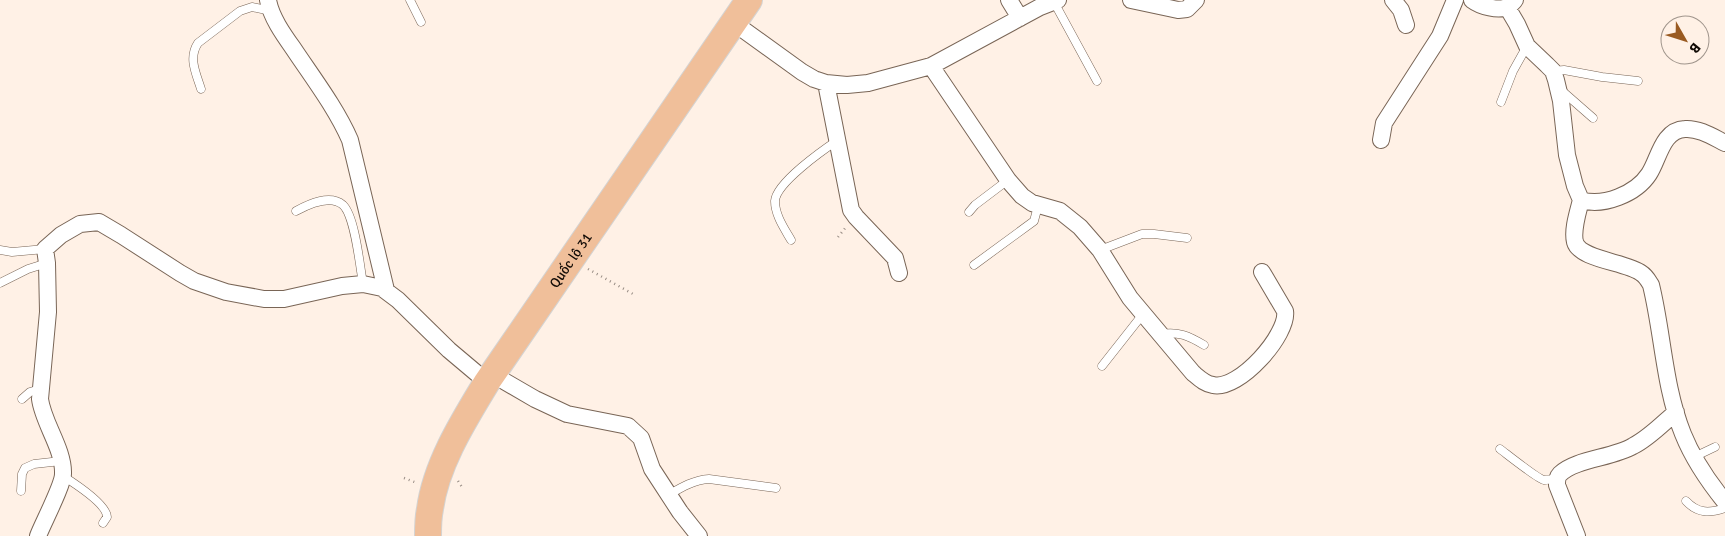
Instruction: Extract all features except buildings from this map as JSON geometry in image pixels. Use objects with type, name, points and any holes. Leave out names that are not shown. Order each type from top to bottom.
[{"type":"highway","name":"Quốc lộ 31","points":[[428,536],[430,508],[441,469],[457,434],[490,378],[749,0]]},
{"type":"street","points":[[1009,0],[1020,18]]},
{"type":"street","points":[[1131,0],[1178,10],[1187,9],[1196,0]]},
{"type":"street","points":[[1393,0],[1401,10],[1406,24]]},
{"type":"street","points":[[1381,140],[1384,123],[1440,36],[1455,0]]},
{"type":"street","points":[[1472,0],[1483,6],[1511,4],[1517,24],[1527,46],[1553,71],[1560,89],[1567,155],[1574,186],[1581,200],[1574,240],[1578,248],[1588,254],[1636,270],[1647,278],[1651,285],[1676,412],[1682,433],[1704,474],[1725,502]]},
{"type":"street","points":[[734,23],[814,79],[847,85],[868,83],[931,66],[1051,2]]},
{"type":"street","points":[[270,6],[281,31],[341,121],[350,140],[386,290]]},
{"type":"street","points":[[931,66],[1008,180],[1022,196],[1038,206],[1060,210],[1080,227],[1100,250],[1130,298],[1143,314],[1193,373],[1202,381],[1212,386],[1221,386],[1246,373],[1258,362],[1283,326],[1286,318],[1285,311],[1262,272]]},
{"type":"street","points":[[826,82],[852,210],[856,217],[895,258],[899,273]]},
{"type":"street","points":[[1581,200],[1590,203],[1606,202],[1636,187],[1649,174],[1664,142],[1675,132],[1683,129],[1692,129],[1725,143]]},
{"type":"street","points":[[38,536],[62,468],[41,404],[40,389],[48,312],[46,256],[61,236],[80,224],[99,222],[194,281],[226,292],[264,299],[284,299],[342,286],[363,284],[386,290],[449,350],[490,378],[567,414],[628,426],[641,438],[652,468],[698,536]]},
{"type":"street","points":[[1577,536],[1557,485],[1557,478],[1560,474],[1566,469],[1635,446],[1676,412]]},
{"type":"lane","points":[[410,0],[421,22]]},
{"type":"lane","points":[[1051,2],[1097,81]]},
{"type":"lane","points":[[201,89],[192,57],[198,43],[240,11],[252,7],[270,6]]},
{"type":"lane","points":[[1501,102],[1513,71],[1527,46]]},
{"type":"lane","points":[[1553,71],[1564,70],[1638,81]]},
{"type":"lane","points":[[1560,89],[1593,118]]},
{"type":"lane","points":[[791,240],[778,215],[775,198],[780,189],[806,163],[838,140]]},
{"type":"lane","points":[[969,212],[975,205],[1008,180]]},
{"type":"lane","points":[[296,211],[311,204],[331,200],[343,205],[349,213],[353,226],[363,284]]},
{"type":"lane","points":[[974,265],[1034,221],[1038,206]]},
{"type":"lane","points":[[1100,250],[1142,234],[1187,238]]},
{"type":"lane","points":[[0,250],[46,256]]},
{"type":"lane","points":[[0,282],[28,269],[46,256]]},
{"type":"lane","points":[[1102,366],[1143,314]]},
{"type":"lane","points":[[1160,334],[1178,333],[1190,336],[1204,345]]},
{"type":"lane","points":[[22,399],[30,392],[40,389]]},
{"type":"lane","points":[[1694,457],[1716,447]]},
{"type":"lane","points":[[1500,449],[1538,478],[1546,480],[1557,478]]},
{"type":"lane","points":[[21,491],[22,474],[25,468],[34,464],[62,468],[106,511],[107,517],[102,523]]},
{"type":"lane","points":[[670,494],[687,485],[709,479],[776,488]]},
{"type":"lane","points":[[1686,501],[1703,512],[1713,512],[1725,508]]},
{"type":"path","points":[[571,259],[633,294]]}]
